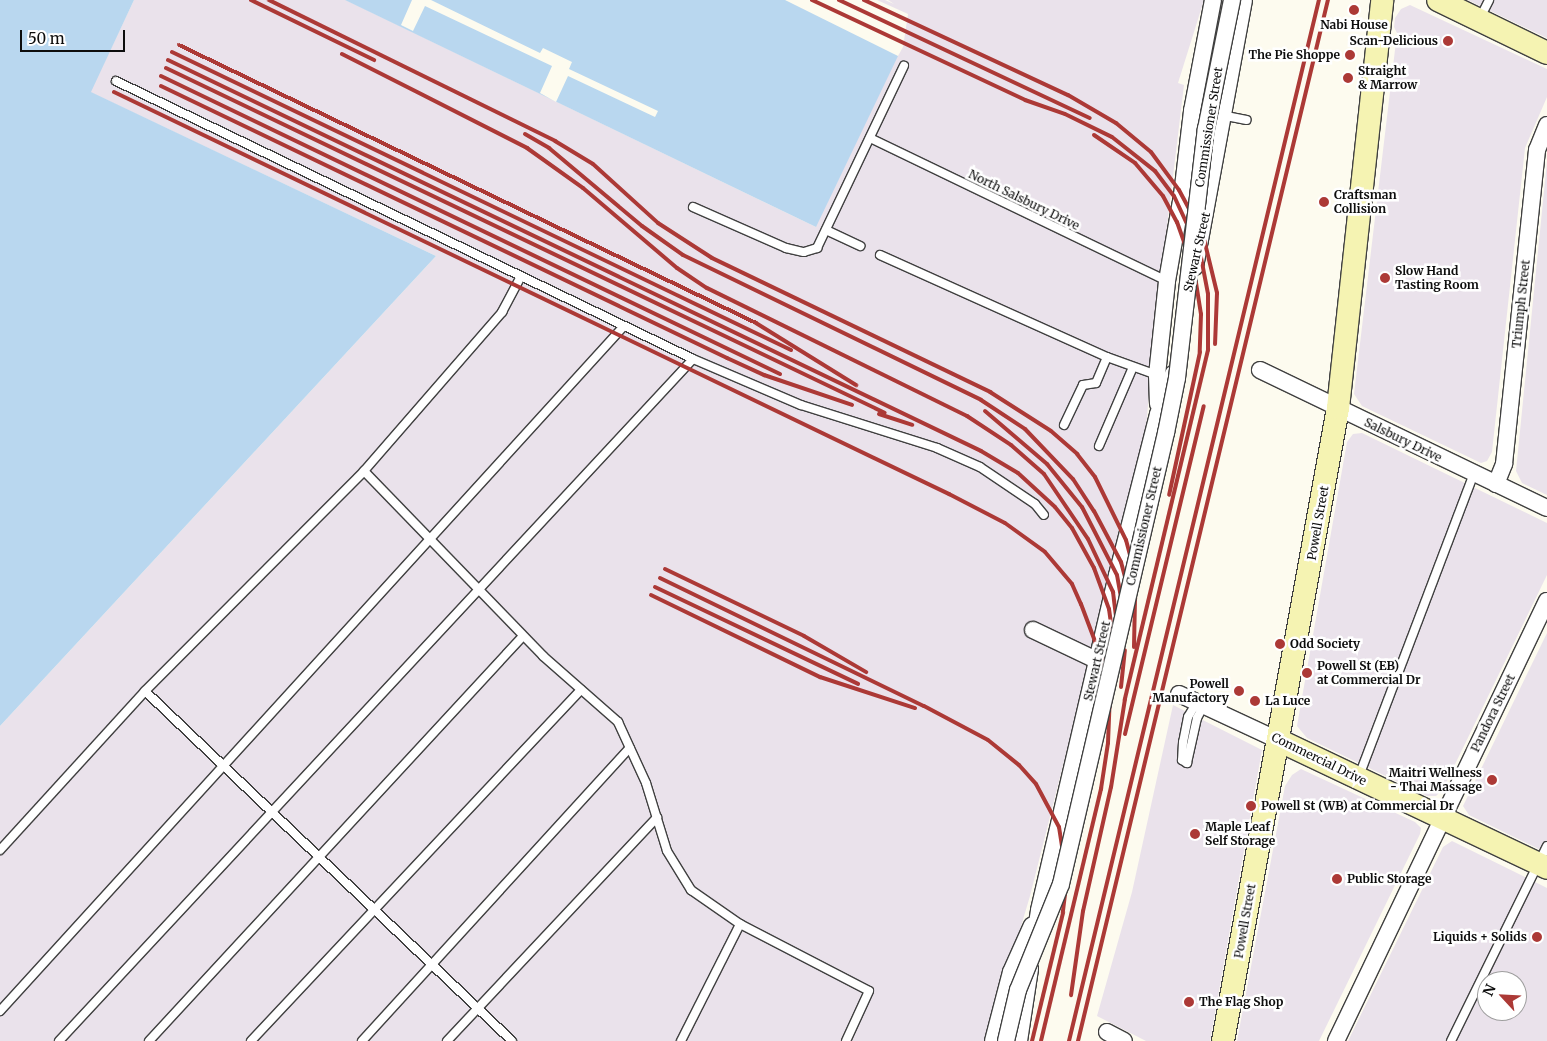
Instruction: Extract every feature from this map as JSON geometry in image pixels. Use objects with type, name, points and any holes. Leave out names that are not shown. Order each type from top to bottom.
[{"type":"main road","name":"Powell Street","points":[[1222,1041],[1338,408],[1382,0]]},
{"type":"main road","points":[[1438,0],[1484,10],[1547,53]]},
{"type":"main road","name":"Commercial Drive","points":[[1278,740],[1441,818],[1545,863]]},
{"type":"street","name":"Stewart Street","points":[[1158,414],[1157,375],[1167,281],[1182,195],[1192,111],[1213,0]]},
{"type":"street","name":"Commissioner Street","points":[[1006,1041],[1018,990],[1061,884],[1166,433],[1177,378],[1206,129],[1232,0]]},
{"type":"street","name":"Stewart Street","points":[[1019,1041],[1039,910],[1096,660],[1158,414],[1173,374],[1187,296],[1200,252],[1222,116],[1244,0]]},
{"type":"street","name":"Triumph Street","points":[[1496,484],[1504,464],[1537,150],[1547,125]]},
{"type":"street","name":"Salsbury Drive","points":[[1260,370],[1547,508]]},
{"type":"street","name":"Pandora Street","points":[[1336,1041],[1441,818],[1547,601]]},
{"type":"street","points":[[1033,630],[1096,660]]},
{"type":"street","name":"Commercial Drive","points":[[1180,694],[1278,740]]},
{"type":"street","name":"Stewart Street","points":[[993,1041],[1011,972],[1039,910]]},
{"type":"street","points":[[1107,1032],[1124,1041]]},
{"type":"lane","points":[[693,207],[786,248],[804,252],[817,248],[904,66]]},
{"type":"lane","points":[[116,81],[623,327],[693,359],[801,405],[937,448],[980,467],[1035,504],[1044,515]]},
{"type":"lane","points":[[1192,111],[1247,120]]},
{"type":"lane","name":"North Salsbury Drive","points":[[870,138],[1167,281]]},
{"type":"lane","points":[[826,230],[860,246]]},
{"type":"lane","points":[[880,255],[1107,357],[1157,375]]},
{"type":"lane","points":[[0,850],[145,691],[364,471],[502,312],[521,277]]},
{"type":"lane","points":[[0,1011],[623,327]]},
{"type":"lane","points":[[1064,425],[1083,385],[1096,383],[1107,357]]},
{"type":"lane","points":[[59,1041],[693,359]]},
{"type":"lane","points":[[1099,446],[1133,367]]},
{"type":"lane","points":[[364,471],[523,636],[618,722],[657,816],[667,851],[691,890],[740,924],[869,991],[846,1041]]},
{"type":"lane","points":[[1358,778],[1474,474]]},
{"type":"lane","points":[[149,1041],[523,636]]},
{"type":"lane","points":[[251,1041],[580,689]]},
{"type":"lane","points":[[145,691],[512,1041]]},
{"type":"lane","points":[[1201,704],[1187,763],[1182,760],[1188,717],[1201,704]]},
{"type":"lane","points":[[362,1041],[630,748]]},
{"type":"lane","points":[[447,1041],[657,816]]},
{"type":"lane","points":[[1451,1041],[1545,863]]},
{"type":"lane","points":[[681,1041],[740,924]]},
{"type":"shaded area","points":[[134,0],[346,0],[816,227],[785,0],[885,0],[894,4],[888,0],[1204,0],[1178,83],[1184,85],[1154,334],[1145,440],[1030,896],[987,1041],[0,1041],[0,726],[436,256],[90,92]]},
{"type":"shaded area","points":[[1468,0],[1547,0],[1547,38],[1478,5]]},
{"type":"shaded area","points":[[1410,5],[1547,69],[1547,97],[1525,148],[1492,452],[1487,461],[1481,463],[1362,406],[1354,394],[1397,33],[1394,27],[1395,18],[1401,9]]},
{"type":"shaded area","points":[[1547,161],[1547,495],[1522,483],[1516,471]]},
{"type":"shaded area","points":[[1362,433],[1547,523],[1547,575],[1443,789],[1436,796],[1427,796],[1307,738],[1297,726],[1347,442],[1353,434]]},
{"type":"shaded area","points":[[1547,633],[1547,853],[1469,815],[1463,806]]},
{"type":"shaded area","points":[[1173,705],[1262,750],[1210,1041],[1146,1041],[1097,1016],[1132,892]]},
{"type":"shaded area","points":[[1301,769],[1415,822],[1421,828],[1420,834],[1319,1041],[1237,1041],[1285,786],[1292,775]]},
{"type":"shaded area","points":[[1452,841],[1547,888],[1547,1041],[1348,1041],[1443,847]]},
{"type":"water","points":[[0,0],[134,0],[91,92],[436,256],[0,726]]},
{"type":"water","points":[[345,0],[871,0],[906,16],[898,56],[816,227]]},
{"type":"pier","points":[[412,0],[431,0],[540,53],[543,48],[572,62],[569,69],[658,111],[655,117],[568,76],[556,102],[540,93],[552,66],[425,6],[413,31],[401,25]]},
{"type":"pier","points":[[785,0],[877,0],[908,14],[903,47],[898,56]]},
{"type":"railway","points":[[251,0],[374,60]]},
{"type":"railway","points":[[269,0],[555,141],[593,164],[658,223],[712,258],[990,392],[1051,431],[1077,454],[1095,477],[1126,540],[1132,562],[1135,599],[1134,647]]},
{"type":"railway","points":[[812,0],[1025,100],[1065,114],[1112,137],[1155,171],[1174,196],[1200,252],[1208,294],[1208,350],[1125,699],[1111,787],[1083,911],[1071,995]]},
{"type":"railway","points":[[839,0],[1090,118]]},
{"type":"railway","points":[[864,0],[1068,95],[1116,123],[1151,152],[1179,190],[1203,235],[1217,293],[1215,344]]},
{"type":"railway","points":[[1069,1041],[1319,0]]},
{"type":"railway","points":[[1078,1041],[1328,0]]},
{"type":"railway","points":[[179,45],[756,323],[856,385]]},
{"type":"railway","points":[[172,52],[791,350]]},
{"type":"railway","points":[[342,54],[527,148],[583,188],[677,268],[707,288],[967,416],[1011,445],[1044,474],[1088,539],[1113,592],[1121,657]]},
{"type":"railway","points":[[168,60],[981,451],[1018,473],[1055,507],[1072,528],[1094,568],[1109,609],[1114,645],[1114,688]]},
{"type":"railway","points":[[166,68],[885,413]]},
{"type":"railway","points":[[161,76],[780,374]]},
{"type":"railway","points":[[161,86],[727,358],[764,375],[852,405]]},
{"type":"railway","points":[[114,92],[949,494],[1005,523],[1045,552],[1072,584],[1107,673],[1110,693],[1108,743],[1101,789],[1041,1041]]},
{"type":"railway","points":[[525,134],[549,148],[642,226],[683,255],[981,400],[1025,429],[1073,479],[1094,511],[1121,562],[1130,596]]},
{"type":"railway","points":[[1094,135],[1135,163],[1163,196],[1177,222],[1194,270],[1201,314],[1200,352],[1169,495]]},
{"type":"railway","points":[[1125,734],[1204,406]]},
{"type":"railway","points":[[985,411],[1047,464],[1082,507],[1117,575],[1125,620]]},
{"type":"railway","points":[[879,414],[912,425]]},
{"type":"railway","points":[[665,569],[804,636],[866,672]]},
{"type":"railway","points":[[660,578],[924,706],[988,740],[1019,765],[1036,784],[1059,827],[1067,878],[1063,913],[1032,1041]]},
{"type":"railway","points":[[655,587],[858,684]]},
{"type":"railway","points":[[651,595],[820,677],[915,708]]},
{"type":"railway","points":[[1121,687],[1125,650]]},
{"type":"place","name":"Nabi House","points":[[1354,10]]},
{"type":"place","name":"Scan-Delicious","points":[[1448,41]]},
{"type":"place","name":"The Pie Shoppe","points":[[1350,55]]},
{"type":"place","name":"Straight & Marrow","points":[[1348,78]]},
{"type":"place","name":"Craftsman Collision","points":[[1324,202]]},
{"type":"place","name":"Slow Hand Tasting Room","points":[[1385,278]]},
{"type":"place","name":"Odd Society","points":[[1280,644]]},
{"type":"place","name":"Powell St (EB) at Commercial Dr","points":[[1307,673]]},
{"type":"place","name":"Powell Manufactory","points":[[1239,691]]},
{"type":"place","name":"La Luce","points":[[1255,701]]},
{"type":"place","name":"Maitri Wellness - Thai Massage","points":[[1492,780]]},
{"type":"place","name":"Powell St (WB) at Commercial Dr","points":[[1251,806]]},
{"type":"place","name":"Maple Leaf Self Storage","points":[[1195,834]]},
{"type":"place","name":"Public Storage","points":[[1337,879]]},
{"type":"place","name":"Liquids + Solids","points":[[1537,937]]},
{"type":"place","name":"The Flag Shop","points":[[1189,1002]]}]
